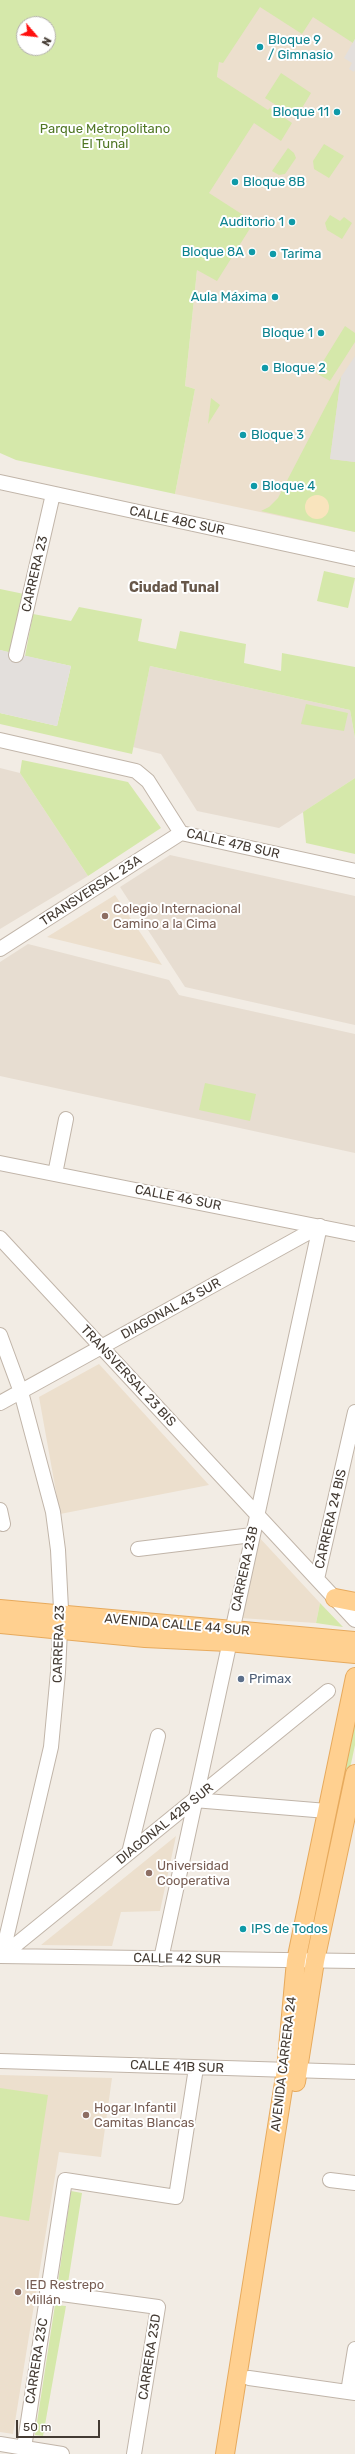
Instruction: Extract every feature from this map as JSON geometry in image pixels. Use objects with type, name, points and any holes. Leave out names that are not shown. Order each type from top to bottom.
[{"type":"main road","points":[[335,1598],[355,1602]]},
{"type":"main road","name":"AVENIDA CALLE 44 SUR","points":[[0,1609],[61,1622]]},
{"type":"main road","name":"AVENIDA CALLE 44 SUR","points":[[0,1624],[61,1622],[230,1636],[355,1641]]},
{"type":"main road","name":"AVENIDA CALLE 44 SUR","points":[[230,1636],[355,1654]]},
{"type":"main road","name":"AVENIDA CARRERA 24","points":[[238,2454],[250,2378],[292,2070],[296,1961],[355,1676]]},
{"type":"main road","name":"AVENIDA CARRERA 24","points":[[226,2454],[292,2070],[355,1774]]},
{"type":"street","name":"CALLE 48C SUR","points":[[0,482],[355,559]]},
{"type":"street","name":"CARRERA 23","points":[[16,655],[53,494]]},
{"type":"street","name":"CALLE 47B SUR","points":[[0,740],[136,771],[148,781],[181,833],[355,871]]},
{"type":"street","name":"TRANSVERSAL 23A","points":[[0,949],[181,833]]},
{"type":"street","points":[[55,1174],[66,1119]]},
{"type":"street","name":"CALLE 46 SUR","points":[[0,1163],[355,1234]]},
{"type":"street","name":"DIAGONAL 43 SUR","points":[[0,1403],[320,1226]]},
{"type":"street","name":"CARRERA 23B","points":[[160,1959],[320,1226]]},
{"type":"street","name":"TRANSVERSAL 23 BIS","points":[[0,1238],[355,1620]]},
{"type":"street","name":"CARRERA 23","points":[[0,1335],[21,1392],[53,1512],[60,1580],[61,1622],[50,1747],[1,1956]]},
{"type":"street","name":"CARRERA 24 BIS","points":[[317,1579],[355,1412]]},
{"type":"street","points":[[0,1510],[3,1524]]},
{"type":"street","points":[[138,1549],[252,1535]]},
{"type":"street","name":"DIAGONAL 42B SUR","points":[[1,1956],[328,1691]]},
{"type":"street","points":[[129,1853],[158,1736]]},
{"type":"street","points":[[194,1800],[327,1811]]},
{"type":"street","name":"CALLE 42 SUR","points":[[1,1956],[355,1961]]},
{"type":"street","name":"CALLE 41B SUR","points":[[0,2061],[355,2072]]},
{"type":"street","name":"CARRERA 23C","points":[[24,2448],[65,2180],[176,2197],[196,2068]]},
{"type":"street","points":[[330,2180],[355,2183]]},
{"type":"street","name":"CARRERA 23D","points":[[48,2292],[158,2308],[134,2454]]},
{"type":"street","points":[[250,2378],[352,2393],[355,2350]]},
{"type":"street","points":[[0,2444],[62,2454]]},
{"type":"shaded area","points":[[225,0],[355,0],[355,532],[175,494],[195,389],[185,386]]},
{"type":"shaded area","points":[[355,39],[354,72],[349,69],[352,63],[344,58]]},
{"type":"shaded area","points":[[355,356],[355,462],[330,459],[341,377]]},
{"type":"shaded area","points":[[0,650],[71,666],[57,726],[0,713]]},
{"type":"shaded area","points":[[150,666],[350,710],[355,738],[355,778],[279,828],[197,811],[161,754],[133,747]]},
{"type":"shaded area","points":[[0,768],[20,773],[88,876],[0,929]]},
{"type":"shaded area","points":[[170,855],[355,896],[355,1025],[185,987],[120,887]]},
{"type":"shaded area","name":"Colegio Internacional Camino a la Cima","points":[[115,895],[162,965],[47,937]]},
{"type":"shaded area","points":[[28,944],[169,980],[179,995],[355,1034],[355,1153],[0,1076],[0,962]]},
{"type":"shaded area","points":[[99,1364],[209,1485],[60,1514],[39,1397]]},
{"type":"shaded area","points":[[257,1535],[320,1603],[316,1623],[240,1618]]},
{"type":"shaded area","name":"Universidad Cooperativa","points":[[176,1836],[160,1911],[121,1912],[112,1946],[41,1945]]},
{"type":"shaded area","name":"IED Restrepo Millán","points":[[0,2075],[112,2078],[101,2157],[59,2152],[13,2434],[0,2432]]},
{"type":"green space","name":"Parque Metropolitano El Tunal","points":[[0,0],[355,0],[355,39],[353,43],[313,17],[302,34],[260,7],[223,63],[219,62],[217,77],[268,110],[270,108],[292,123],[281,141],[254,123],[209,193],[254,222],[217,281],[197,270],[185,386],[195,389],[175,494],[16,460],[0,453]]},
{"type":"green space","points":[[281,73],[311,93],[296,118],[265,98]]},
{"type":"green space","points":[[324,144],[344,156],[329,178],[314,169],[313,161]]},
{"type":"green space","points":[[288,148],[294,153],[296,158],[285,174],[279,175],[272,171]]},
{"type":"green space","points":[[330,215],[340,221],[344,217],[352,223],[342,239],[327,230],[325,223]]},
{"type":"green space","points":[[345,326],[355,333],[355,342],[330,381],[316,373]]},
{"type":"green space","points":[[341,377],[330,459],[355,462],[355,532],[261,511],[269,507],[278,498]]},
{"type":"green space","points":[[211,398],[220,405],[208,424]]},
{"type":"green space","points":[[324,571],[355,578],[348,608],[317,601]]},
{"type":"green space","points":[[0,589],[24,594],[11,653],[0,650]]},
{"type":"green space","points":[[79,607],[142,619],[138,641],[176,649],[180,631],[246,644],[244,663],[281,671],[282,653],[355,667],[355,738],[350,710],[150,666],[132,754],[0,724],[0,713],[57,726],[71,666],[25,656],[33,614],[71,621]]},
{"type":"green space","points":[[306,704],[348,713],[344,731],[301,724]]},
{"type":"green space","points":[[22,760],[128,782],[161,828],[88,876],[20,773]]},
{"type":"green space","points":[[355,778],[355,854],[306,843],[303,812]]},
{"type":"green space","points":[[205,1083],[256,1094],[250,1121],[199,1110]]},
{"type":"green space","points":[[320,1603],[343,1627],[316,1623]]},
{"type":"green space","points":[[355,1705],[355,1745],[316,1929],[308,1928]]},
{"type":"green space","points":[[0,2088],[48,2095],[29,2221],[0,2216]]},
{"type":"green space","points":[[71,2191],[82,2193],[68,2283],[58,2282]]},
{"type":"green space","points":[[55,2305],[66,2306],[43,2436],[35,2435]]},
{"type":"sand","points":[[317,495],[322,496],[328,502],[328,512],[322,518],[317,519],[312,518],[306,512],[305,507],[306,502],[312,496]]},
{"type":"place","name":"Bloque 9 / Gimnasio","points":[[260,47]]},
{"type":"place","name":"Bloque 11","points":[[337,112]]},
{"type":"place","name":"Bloque 8B","points":[[235,182]]},
{"type":"place","name":"Auditorio 1","points":[[292,222]]},
{"type":"place","name":"Bloque 8A","points":[[252,252]]},
{"type":"place","name":"Tarima","points":[[273,254]]},
{"type":"place","name":"Aula Máxima","points":[[275,297]]},
{"type":"place","name":"Bloque 1","points":[[321,333]]},
{"type":"place","name":"Bloque 2","points":[[265,368]]},
{"type":"place","name":"Bloque 3","points":[[243,435]]},
{"type":"place","name":"Bloque 4","points":[[254,486]]},
{"type":"place","name":"Colegio Internacional Camino a la Cima","points":[[105,916]]},
{"type":"place","name":"Primax","points":[[241,1679]]},
{"type":"place","name":"Universidad Cooperativa","points":[[149,1873]]},
{"type":"place","name":"IPS de Todos","points":[[243,1929]]},
{"type":"place","name":"Hogar Infantil Camitas Blancas","points":[[86,2115]]},
{"type":"place","name":"IED Restrepo Millán","points":[[18,2292]]},
{"type":"district","name":"Ciudad Tunal","points":[[174,588]]}]
